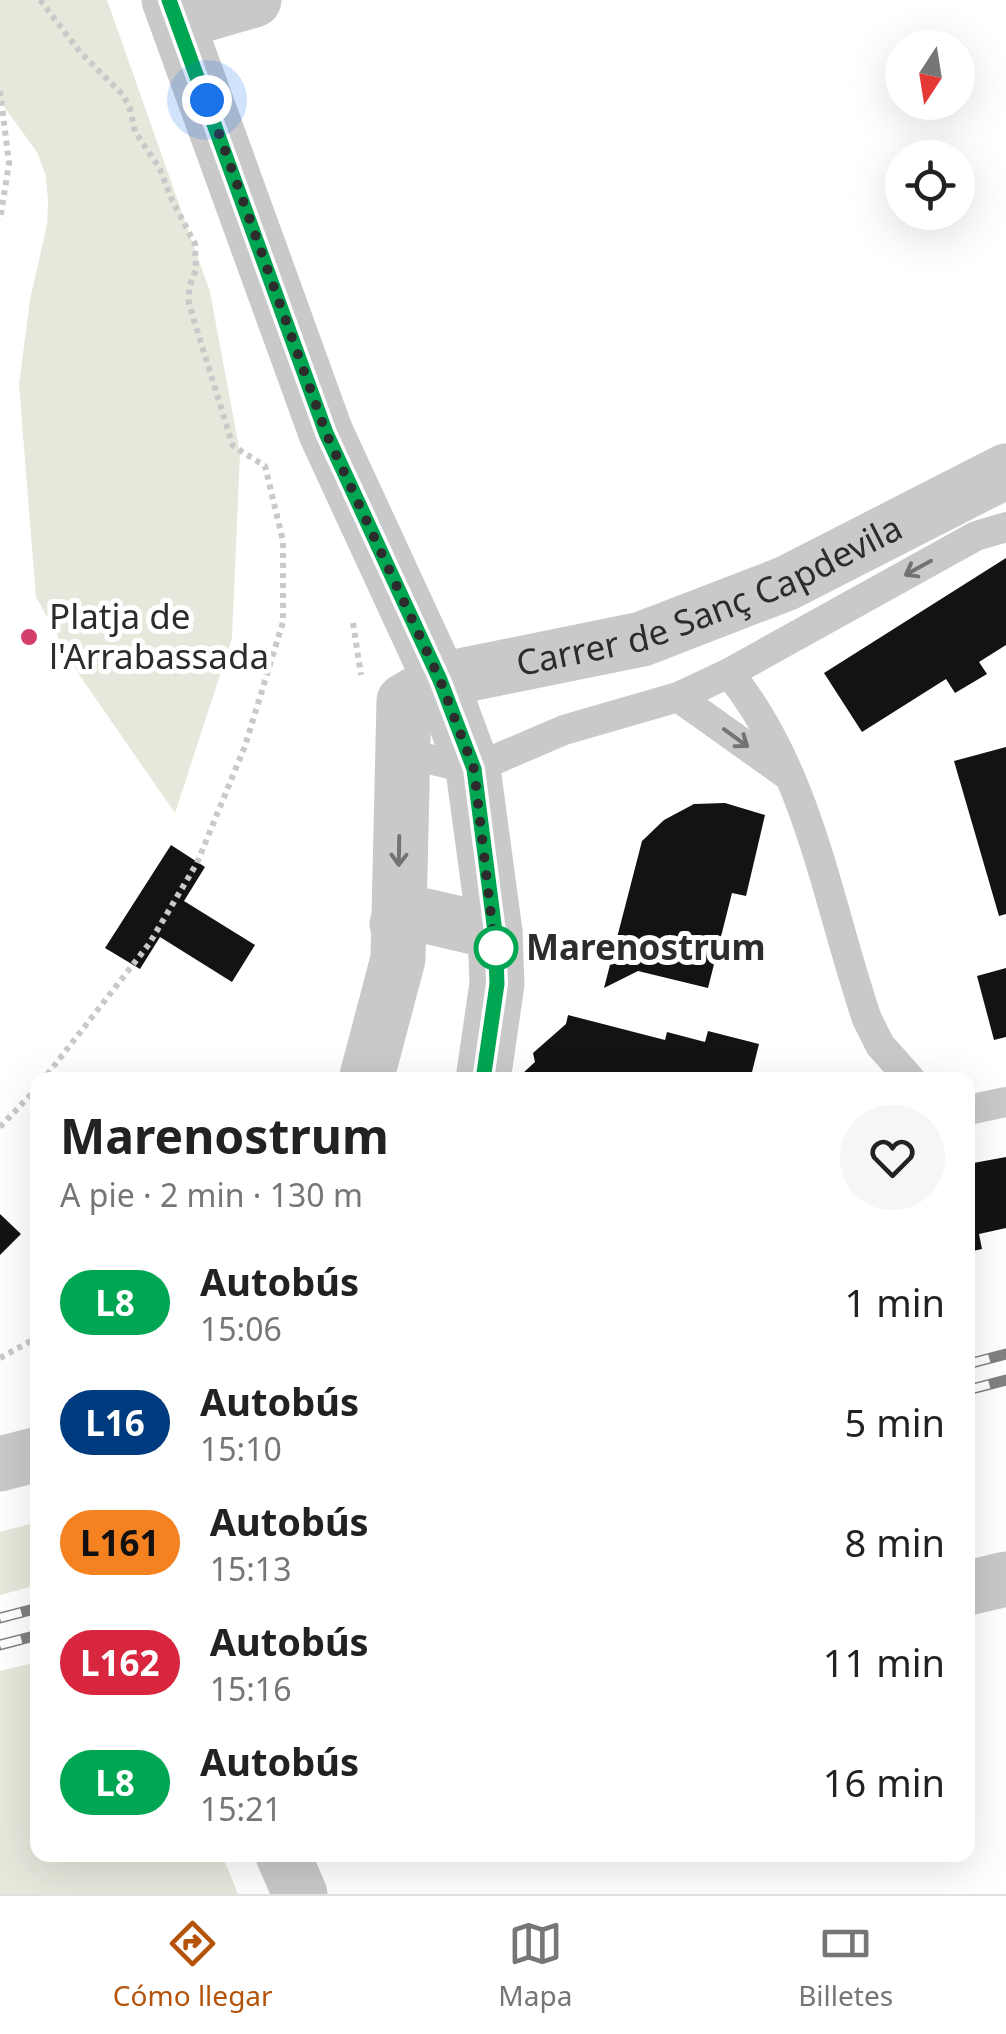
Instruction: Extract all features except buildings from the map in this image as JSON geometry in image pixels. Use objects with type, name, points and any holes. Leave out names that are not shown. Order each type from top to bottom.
[{"type":"street","points":[[254,0],[174,11],[326,433],[402,704],[398,959],[368,1072]]},
{"type":"street","name":"Carrer de Sanç Capdevila","points":[[402,704],[642,638],[787,583],[1006,471]]},
{"type":"street","points":[[402,704],[474,769],[495,932],[497,984],[484,1072]]},
{"type":"street","points":[[397,924],[426,916],[495,932]]},
{"type":"street","points":[[0,1464],[30,1456]]},
{"type":"street","points":[[975,1586],[1006,1579]]},
{"type":"street","points":[[288,1862],[304,1894]]},
{"type":"street","points":[[304,1894],[310,1862]]},
{"type":"lane","points":[[402,704],[474,769],[564,730],[678,698],[729,674],[976,536],[1006,527]]},
{"type":"lane","points":[[729,674],[755,706],[793,779],[867,1019],[880,1045],[904,1072]]},
{"type":"lane","points":[[678,698],[793,779]]},
{"type":"lane","points":[[975,1109],[1006,1102]]},
{"type":"path","points":[[40,0],[80,52],[122,95],[135,132],[159,166],[195,244],[196,270],[189,304],[233,446],[265,466],[283,540],[283,622],[246,746],[197,863],[149,944],[49,1072]]},
{"type":"path","points":[[0,91],[9,163],[0,220]]},
{"type":"path","points":[[351,612],[402,704]]},
{"type":"path","points":[[0,1126],[30,1094]]},
{"type":"path","points":[[0,1358],[30,1341]]},
{"type":"shaded area","points":[[0,0],[107,0],[210,292],[240,453],[232,638],[175,813],[80,676],[36,597],[19,385],[48,200],[46,176],[37,152],[0,101]]},
{"type":"shaded area","points":[[30,1524],[30,1587],[0,1595],[0,1532]]},
{"type":"shaded area","points":[[30,1664],[30,1862],[225,1862],[238,1894],[0,1894],[0,1671]]},
{"type":"railway","points":[[975,1362],[1006,1354]]},
{"type":"railway","points":[[975,1388],[1006,1380]]},
{"type":"railway","points":[[0,1618],[30,1610]]},
{"type":"railway","points":[[0,1645],[30,1637]]},
{"type":"bus line","name":"L8","points":[[169,0],[326,433],[440,680],[474,769],[495,932],[497,984],[485,1072]]},
{"type":"place","name":"Platja de l'Arrabassada","points":[[29,637]]},
{"type":"place","name":"Marenostrum","points":[[496,948]]},
{"type":"route","points":[[207,100],[326,433],[440,680],[474,769],[496,958],[496,948]]}]
